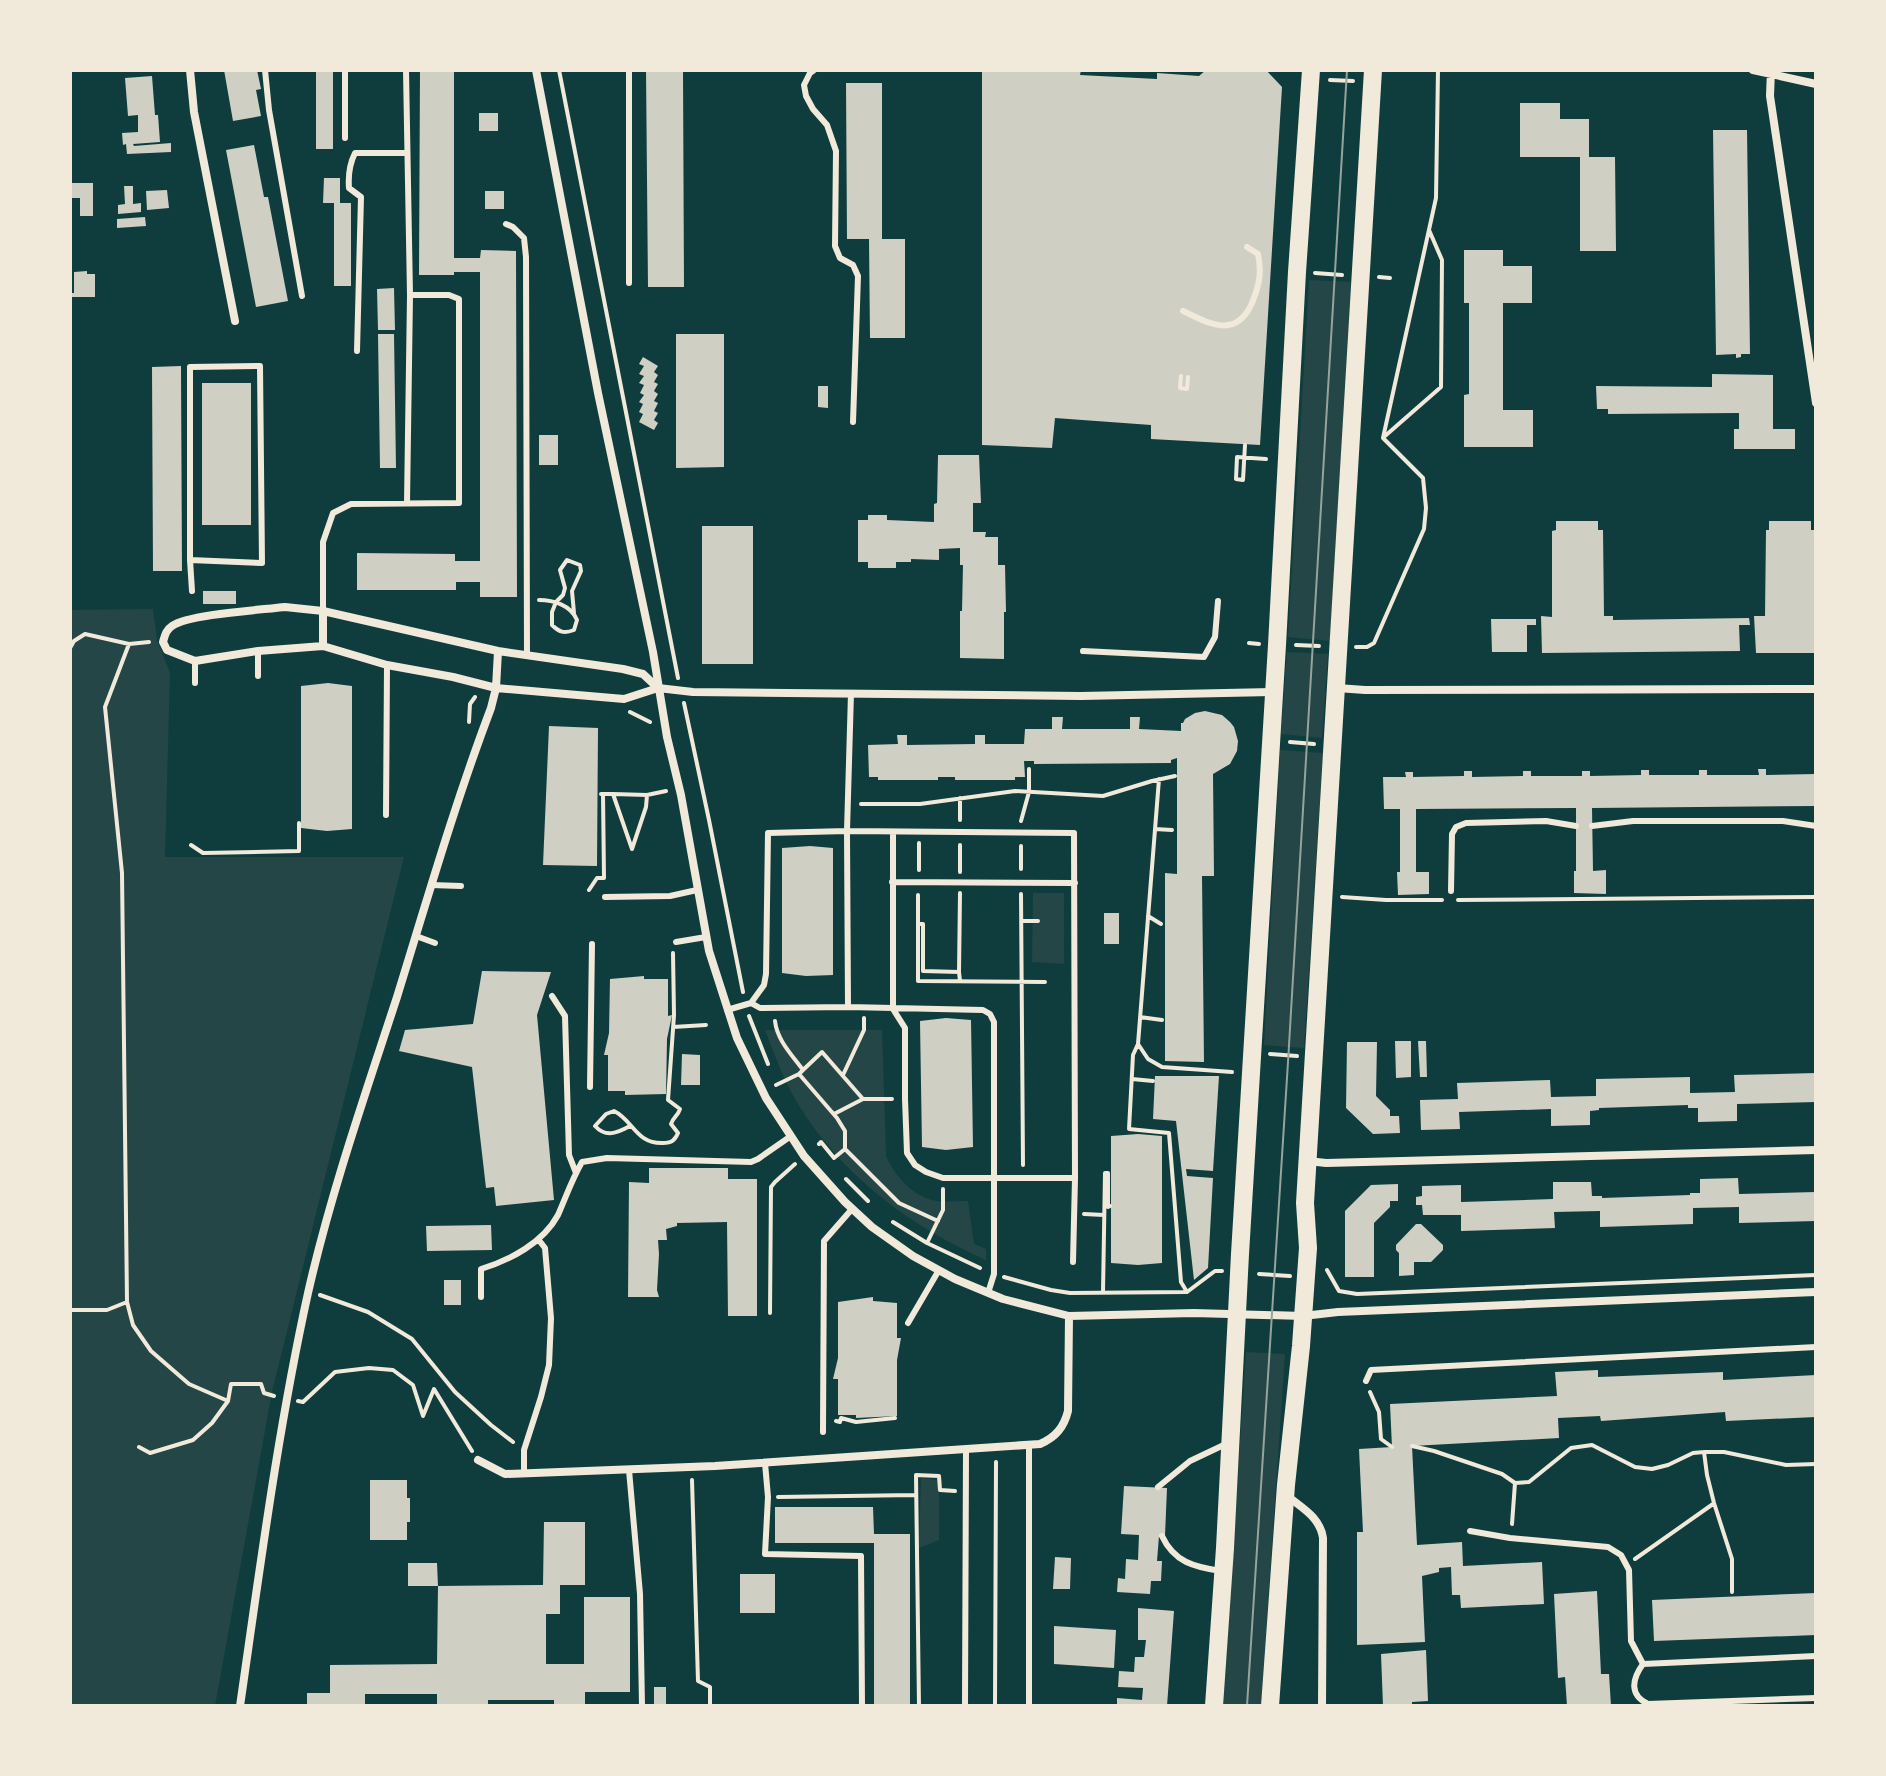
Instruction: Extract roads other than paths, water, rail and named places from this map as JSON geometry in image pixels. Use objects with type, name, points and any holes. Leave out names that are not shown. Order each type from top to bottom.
[{"type":"main road","points":[[1214,1706],[1311,74]]},
{"type":"main road","points":[[1270,1706],[1285,1495],[1308,1248],[1305,1203],[1307,1161],[1373,76]]},
{"type":"street","points":[[190,70],[194,112],[235,321]]},
{"type":"street","points":[[536,70],[598,393],[680,789],[706,937],[737,1038],[766,1098],[804,1156],[852,1209],[913,1256],[955,1279],[1003,1299],[1069,1316],[1194,1313],[1303,1316],[1816,1292]]},
{"type":"street","points":[[1753,70],[1816,84]]},
{"type":"street","points":[[1770,72],[1770,96],[1816,403]]},
{"type":"street","points":[[658,688],[643,674],[623,669],[498,651],[323,611],[285,607],[192,618],[174,624],[166,631],[163,642],[167,650],[195,661],[258,651],[323,646],[387,665],[496,688],[624,699],[658,688],[682,692],[1081,696],[1273,692]]},
{"type":"street","points":[[323,611],[323,646]]},
{"type":"street","points":[[240,1706],[288,1398],[308,1293],[330,1204],[431,885],[491,708],[496,688],[498,651]]},
{"type":"street","points":[[1336,688],[1816,689]]},
{"type":"street","points":[[1307,1161],[1326,1163],[1816,1150]]},
{"type":"street","points":[[478,1460],[505,1474],[524,1474],[692,1468],[1040,1444],[1050,1439],[1065,1422],[1069,1393],[1069,1316]]},
{"type":"street","points":[[1285,1495],[1322,1526],[1322,1706]]},
{"type":"lane","points":[[265,70],[269,110],[302,296]]},
{"type":"lane","points":[[345,70],[345,138]]},
{"type":"lane","points":[[406,70],[410,295],[407,503]]},
{"type":"lane","points":[[629,70],[629,283]]},
{"type":"lane","points":[[814,70],[804,85],[806,96],[827,125],[836,151],[835,246],[840,258],[853,265],[858,276],[853,422]]},
{"type":"lane","points":[[357,351],[361,197],[349,188],[351,162],[355,153],[406,153]]},
{"type":"lane","points":[[506,224],[524,238],[526,257],[527,655]]},
{"type":"lane","points":[[1183,311],[1208,323],[1233,325],[1244,319],[1261,277],[1258,254],[1247,247]]},
{"type":"lane","points":[[323,611],[323,542],[333,513],[351,504],[459,503],[459,299],[449,295],[410,295]]},
{"type":"lane","points":[[190,560],[262,563],[260,366],[190,367],[190,560],[192,591]]},
{"type":"lane","points":[[1083,651],[1204,657],[1215,637],[1218,601]]},
{"type":"lane","points":[[258,651],[258,676]]},
{"type":"lane","points":[[195,661],[195,683]]},
{"type":"lane","points":[[386,815],[387,665]]},
{"type":"lane","points":[[848,1007],[847,831],[851,693]]},
{"type":"lane","points":[[1451,891],[1452,834],[1456,827],[1466,823],[1546,821],[1576,826]]},
{"type":"lane","points":[[1592,826],[1633,821],[1783,821],[1816,826]]},
{"type":"lane","points":[[893,832],[893,1009],[905,1028],[907,1153],[915,1165],[943,1178],[1075,1178]]},
{"type":"lane","points":[[727,1010],[748,1004],[764,985],[768,833],[1074,833],[1073,1262]]},
{"type":"lane","points":[[892,882],[1075,883]]},
{"type":"lane","points":[[431,885],[461,886]]},
{"type":"lane","points":[[605,897],[670,896],[697,890]]},
{"type":"lane","points":[[416,936],[435,943]]},
{"type":"lane","points":[[674,942],[706,937]]},
{"type":"lane","points":[[590,1087],[592,944]]},
{"type":"lane","points":[[552,996],[565,1016],[569,1155],[576,1173]]},
{"type":"lane","points":[[748,1004],[760,1008],[983,1010],[990,1014],[994,1022],[995,1179],[994,1274],[988,1293]]},
{"type":"lane","points":[[481,1297],[481,1269],[530,1248],[556,1218],[582,1162],[607,1158],[751,1162],[791,1136]]},
{"type":"lane","points":[[823,1432],[824,1241],[852,1209]]},
{"type":"lane","points":[[524,1474],[524,1450],[549,1365],[551,1318],[548,1276],[545,1248],[538,1239]]},
{"type":"lane","points":[[908,1323],[939,1270]]},
{"type":"lane","points":[[1366,1381],[1371,1370],[1816,1347]]},
{"type":"lane","points":[[1158,1487],[1190,1461],[1231,1441]]},
{"type":"lane","points":[[1029,1446],[1029,1706]]},
{"type":"lane","points":[[965,1706],[966,1450]]},
{"type":"lane","points":[[765,1463],[768,1497],[765,1554],[861,1556],[862,1706]]},
{"type":"lane","points":[[629,1470],[640,1594],[642,1706]]},
{"type":"lane","points":[[1470,1531],[1608,1547],[1621,1555],[1629,1570],[1631,1641],[1643,1664]]},
{"type":"lane","points":[[1162,1536],[1168,1549],[1190,1564],[1224,1571]]},
{"type":"lane","points":[[1816,1656],[1643,1664],[1636,1673],[1633,1685],[1637,1697],[1648,1704],[1816,1698]]},
{"type":"tram line","points":[[1247,1706],[1347,70]]}]
